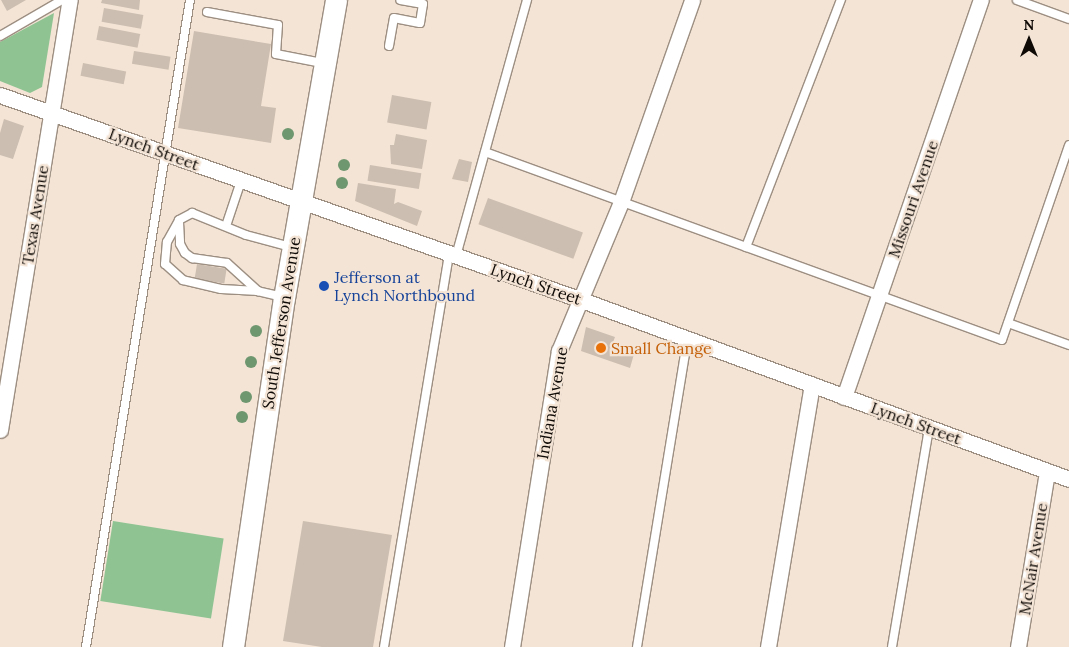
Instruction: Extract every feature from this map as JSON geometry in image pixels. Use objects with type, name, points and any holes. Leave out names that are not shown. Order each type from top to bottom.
[{"type":"main road","name":"South Jefferson Avenue","points":[[232,647],[284,298],[336,0]]},
{"type":"street","name":"Texas Avenue","points":[[0,430],[70,0]]},
{"type":"street","name":"Indiana Avenue","points":[[512,647],[559,351],[620,202],[692,0]]},
{"type":"street","name":"Missouri Avenue","points":[[844,397],[981,0]]},
{"type":"street","name":"Lynch Street","points":[[0,95],[579,299],[1069,479]]},
{"type":"street","points":[[768,647],[812,385]]},
{"type":"street","name":"McNair Avenue","points":[[1018,647],[1047,471]]},
{"type":"lane","points":[[0,36],[62,0]]},
{"type":"lane","points":[[86,647],[167,153],[190,0]]},
{"type":"lane","points":[[389,46],[394,18],[420,23],[423,4],[400,0]]},
{"type":"lane","points":[[384,647],[452,255],[485,152],[528,0]]},
{"type":"lane","points":[[746,247],[841,0]]},
{"type":"lane","points":[[1017,0],[1069,19]]},
{"type":"lane","points":[[207,12],[278,24],[276,54],[324,63]]},
{"type":"lane","points":[[485,152],[1002,340],[1069,145]]},
{"type":"lane","points":[[226,226],[241,180]]},
{"type":"lane","points":[[284,298],[258,291],[194,284],[172,274],[165,264],[167,242],[179,220],[192,213],[293,248]]},
{"type":"lane","points":[[179,220],[180,244],[185,253],[192,258],[227,263],[258,291]]},
{"type":"lane","points":[[1008,323],[1069,345]]},
{"type":"lane","points":[[638,647],[687,340]]},
{"type":"lane","points":[[892,647],[929,428]]},
{"type":"green space","points":[[54,13],[42,87],[30,93],[0,81],[0,42]]},
{"type":"green space","points":[[113,521],[224,539],[211,619],[100,601]]},
{"type":"building","points":[[1,0],[26,0],[7,11]]},
{"type":"building","points":[[102,0],[140,0],[139,10],[101,3]]},
{"type":"building","points":[[104,8],[143,15],[141,29],[102,22]]},
{"type":"building","points":[[99,26],[140,34],[138,48],[96,40]]},
{"type":"building","points":[[194,31],[271,44],[261,106],[276,108],[271,143],[178,128]]},
{"type":"building","points":[[134,51],[171,57],[169,70],[132,64]]},
{"type":"building","points":[[83,63],[126,71],[124,84],[81,76]]},
{"type":"building","points":[[392,95],[431,102],[427,130],[387,123]]},
{"type":"building","points":[[4,119],[24,126],[13,159],[0,155],[0,133]]},
{"type":"building","points":[[396,134],[427,140],[422,169],[391,164],[390,145],[394,145]]},
{"type":"building","points":[[459,159],[472,162],[468,182],[452,179]]},
{"type":"building","points":[[370,165],[421,173],[419,189],[367,181]]},
{"type":"building","points":[[358,183],[396,189],[394,204],[398,202],[422,211],[417,226],[355,201]]},
{"type":"building","points":[[488,198],[583,233],[573,259],[478,224]]},
{"type":"building","points":[[197,264],[227,269],[224,284],[195,279]]},
{"type":"building","name":"Small Change","points":[[586,327],[615,337],[612,345],[634,354],[630,368],[581,351]]},
{"type":"building","points":[[303,521],[392,535],[373,647],[322,647],[283,641]]},
{"type":"place","name":"Jefferson at Lynch Northbound","points":[[324,286]]},
{"type":"place","name":"Small Change","points":[[601,348]]}]
